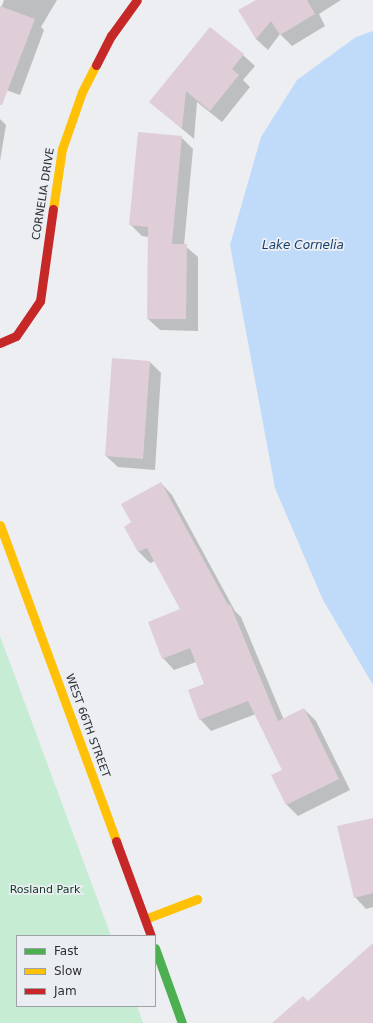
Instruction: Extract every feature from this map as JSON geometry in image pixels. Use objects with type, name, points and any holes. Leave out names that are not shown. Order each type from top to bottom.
[{"type":"street","name":"CORNELIA DRIVE","points":[[0,343],[16,336],[40,301],[62,149],[86,85],[111,36],[137,0]]},
{"type":"street","name":"WEST 66TH STREET","points":[[0,525],[151,935]]},
{"type":"street","points":[[145,919],[197,899]]},
{"type":"street","points":[[156,951],[182,1023]]},
{"type":"green space","name":"Rosland Park","points":[[0,636],[111,935],[16,935],[16,1007],[137,1007],[143,1023],[0,1023]]},
{"type":"water","name":"Lake Cornelia","points":[[373,31],[373,685],[323,600],[275,488],[230,245],[261,137],[297,80],[356,37]]},
{"type":"building","points":[[256,0],[307,0],[315,14],[280,35],[271,21],[256,39],[238,10]]},
{"type":"building","points":[[0,6],[35,19],[2,105],[0,105]]},
{"type":"building","points":[[210,27],[244,54],[232,69],[239,75],[210,111],[186,91],[182,129],[149,102]]},
{"type":"building","points":[[138,132],[182,136],[172,244],[187,244],[186,319],[147,319],[148,227],[129,225]]},
{"type":"building","points":[[112,358],[150,361],[143,459],[105,456]]},
{"type":"building","points":[[161,482],[228,605],[230,604],[278,721],[304,708],[339,779],[286,805],[271,775],[282,770],[248,701],[199,720],[188,690],[204,684],[190,648],[162,659],[148,622],[180,609],[147,548],[138,552],[124,527],[131,522],[121,504]]},
{"type":"building","points":[[373,818],[373,893],[354,898],[337,826]]},
{"type":"building","points":[[373,943],[373,1023],[272,1023],[303,996],[308,1001]]},
{"type":"traffic: fast","points":[[156,951],[182,1023]]},
{"type":"traffic: slow","points":[[53,209],[62,149],[82,92],[96,65]]},
{"type":"traffic: slow","points":[[0,525],[116,841]]},
{"type":"traffic: slow","points":[[145,919],[197,899]]},
{"type":"traffic: jam","points":[[96,65],[111,36],[137,0]]},
{"type":"traffic: jam","points":[[0,343],[16,336],[40,301],[53,209]]},
{"type":"traffic: jam","points":[[116,841],[151,935]]}]
